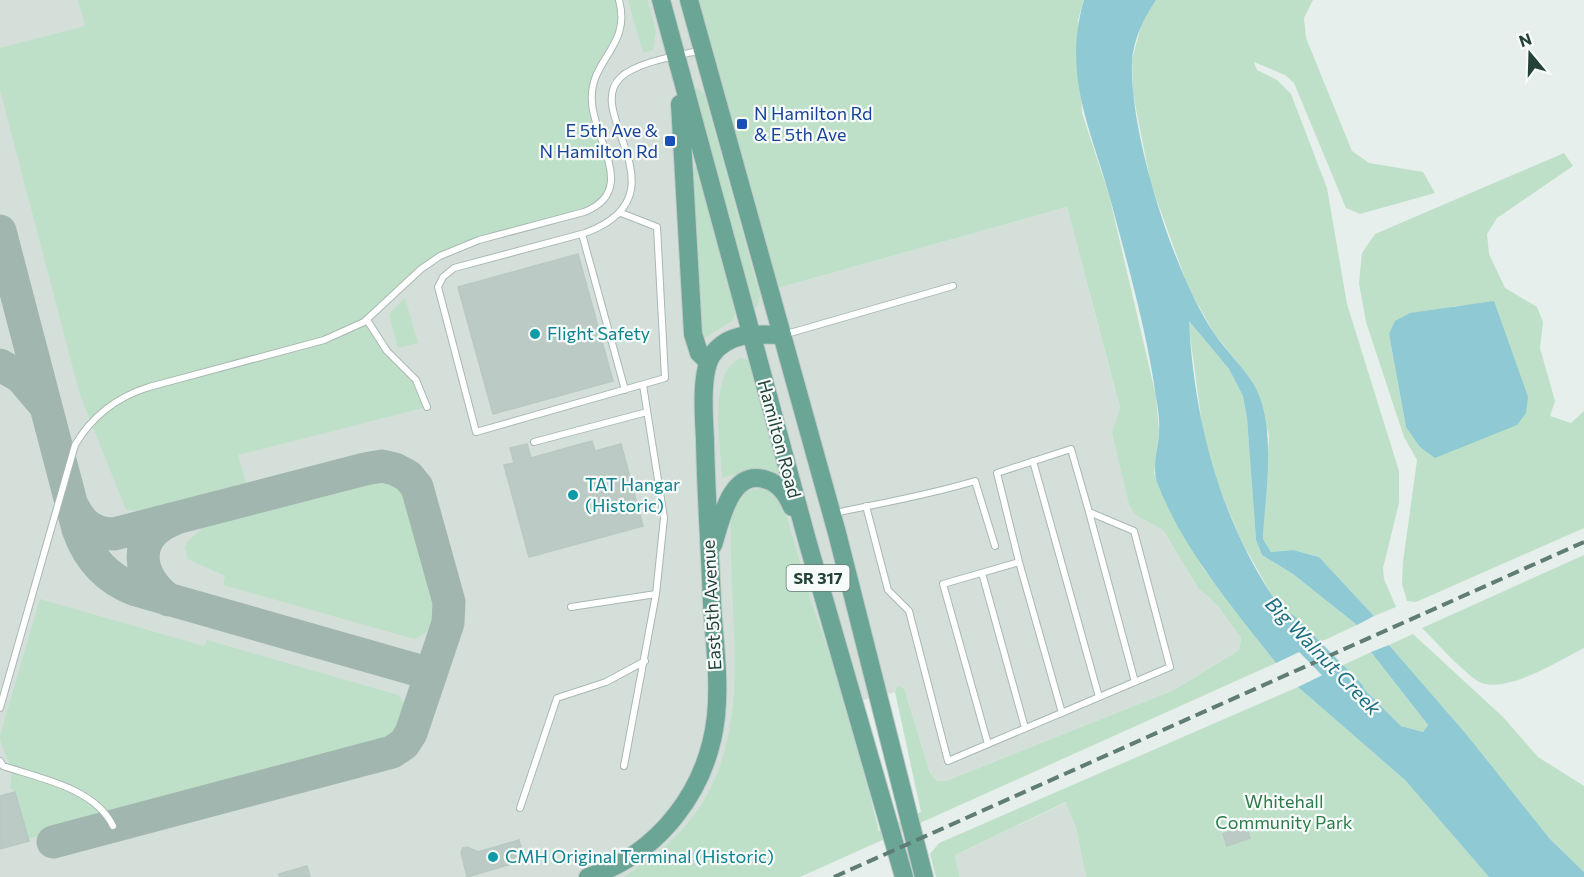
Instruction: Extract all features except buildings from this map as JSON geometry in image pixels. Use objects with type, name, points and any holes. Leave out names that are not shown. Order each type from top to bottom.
[{"type":"main road","name":"Hamilton Road","points":[[661,0],[807,540],[904,877]]},
{"type":"main road","name":"Hamilton Road","points":[[689,0],[832,514],[924,877]]},
{"type":"main road","points":[[677,61],[693,334],[699,353],[708,362],[723,344],[750,333],[782,335]]},
{"type":"main road","name":"East 5th Avenue","points":[[588,877],[620,864],[653,840],[680,810],[703,767],[713,736],[716,713],[705,434],[708,362]]},
{"type":"main road","points":[[710,555],[730,496],[738,484],[754,478],[771,481],[785,493],[807,540]]},
{"type":"lane","points":[[0,708],[75,445],[94,419],[132,392],[324,340],[367,320],[421,269],[440,256],[479,240],[584,212],[598,206],[607,197],[612,187],[610,170],[592,106],[591,88],[622,29],[623,16],[619,0]]},
{"type":"lane","points":[[621,213],[657,227],[665,378],[476,432],[438,286],[443,277],[454,268],[582,234],[606,225],[621,213],[630,198],[631,176],[613,104],[614,85],[627,72],[677,61],[703,50]]},
{"type":"lane","points":[[582,234],[625,390]]},
{"type":"lane","points":[[782,335],[953,286]]},
{"type":"lane","points":[[367,320],[387,351],[416,380],[427,407]]},
{"type":"lane","points":[[624,766],[656,594],[664,518],[643,385]]},
{"type":"lane","points":[[534,442],[647,412]]},
{"type":"lane","points":[[1062,713],[1019,562],[997,473],[1071,449],[1135,682]]},
{"type":"lane","points":[[1033,461],[1099,697]]},
{"type":"lane","points":[[832,514],[940,492],[975,481],[995,546]]},
{"type":"lane","points":[[866,506],[888,590],[909,611],[948,761],[1170,668],[1134,531],[1089,512]]},
{"type":"lane","points":[[988,744],[942,585],[1019,562]]},
{"type":"lane","points":[[982,573],[1025,728]]},
{"type":"lane","points":[[571,607],[656,594]]},
{"type":"lane","points":[[520,808],[557,698],[606,682],[645,661]]},
{"type":"lane","points":[[0,761],[3,766],[45,779],[84,797],[106,814],[112,826]]},
{"type":"shaded area","points":[[0,0],[661,0],[662,4],[674,0],[689,0],[771,290],[1067,207],[1120,409],[1112,434],[1135,515],[1163,530],[1198,588],[1218,606],[1241,638],[1239,650],[1174,690],[946,781],[937,781],[930,773],[904,688],[897,686],[895,692],[847,704],[812,603],[785,509],[731,513],[735,666],[731,723],[724,756],[713,784],[696,814],[673,842],[648,862],[623,877],[0,877]]},
{"type":"shaded area","points":[[1067,802],[1076,828],[1086,877],[960,877],[955,855]]},
{"type":"green space","points":[[78,0],[619,0],[622,29],[595,76],[592,106],[610,170],[612,187],[598,206],[479,240],[440,256],[367,319],[387,351],[408,370],[427,407],[238,455],[246,483],[139,511],[126,510],[80,395],[0,90],[0,48],[85,26]]},
{"type":"green space","points":[[628,0],[648,0],[656,31],[653,50],[643,53]]},
{"type":"green space","points":[[689,0],[1084,0],[1078,20],[1082,113],[1109,195],[1156,396],[1159,431],[1154,473],[1172,514],[1203,568],[1276,663],[800,877],[623,877],[670,842],[702,803],[722,761],[731,716],[734,668],[731,513],[742,495],[757,488],[763,488],[777,496],[785,509],[812,603],[847,704],[879,831],[921,812],[895,692],[897,686],[904,688],[930,773],[937,781],[946,781],[1174,690],[1239,650],[1241,638],[1218,606],[1198,588],[1163,530],[1135,515],[1129,504],[1112,433],[1120,408],[1067,207],[771,290]]},
{"type":"green space","points":[[1156,0],[1313,0],[1304,18],[1306,38],[1352,151],[1369,163],[1423,172],[1435,193],[1360,214],[1346,208],[1294,83],[1285,75],[1254,62],[1257,70],[1277,80],[1291,94],[1327,188],[1347,304],[1399,471],[1399,503],[1383,568],[1384,579],[1396,607],[1374,616],[1319,557],[1293,550],[1271,552],[1263,539],[1269,435],[1249,377],[1214,333],[1188,287],[1151,184],[1133,94],[1132,60],[1143,18]]},
{"type":"green space","points":[[696,88],[704,93],[760,296],[757,308],[752,307],[692,90]]},
{"type":"green space","points":[[1564,153],[1573,166],[1497,218],[1487,234],[1489,254],[1505,288],[1537,307],[1543,322],[1540,348],[1555,401],[1550,416],[1571,423],[1584,411],[1584,528],[1416,602],[1407,601],[1402,584],[1417,460],[1404,437],[1366,322],[1359,283],[1362,253],[1375,234]],"holes":[[[1485,305],[1406,427],[1389,334],[1455,306]]]},
{"type":"green space","points":[[697,166],[737,311],[732,321],[702,340],[692,176],[694,167]]},
{"type":"green space","points":[[405,298],[418,343],[398,348],[389,314]]},
{"type":"green space","points":[[1188,320],[1229,369],[1243,396],[1247,418],[1256,540],[1262,555],[1293,574],[1357,625],[1318,643],[1274,599],[1242,542],[1214,476],[1203,432]]},
{"type":"green space","points":[[741,358],[752,361],[784,477],[750,470],[722,478],[718,412],[720,394],[730,366]]},
{"type":"green space","points":[[379,478],[394,479],[404,488],[433,589],[433,620],[425,633],[414,639],[223,585],[225,576],[188,559],[185,548],[188,541],[203,528]]},
{"type":"green space","points":[[1584,555],[1584,648],[1546,668],[1515,681],[1487,684],[1476,680],[1455,662],[1422,628]]},
{"type":"green space","points":[[40,599],[204,646],[207,640],[398,695],[405,708],[403,722],[395,735],[383,744],[28,839],[15,792],[10,787],[11,771],[0,735]]},
{"type":"green space","points":[[1413,634],[1503,717],[1538,757],[1584,786],[1584,872],[1550,839],[1467,735],[1389,645]]},
{"type":"green space","points":[[1371,652],[1428,725],[1423,732],[1401,726],[1341,666]]},
{"type":"green space","name":"Whitehall Community Park","points":[[1298,687],[1405,780],[1489,877],[1086,877],[1076,828],[1066,802],[955,855],[960,877],[936,877],[930,854],[939,843]]},
{"type":"water","points":[[1084,0],[1156,0],[1147,14],[1134,45],[1133,91],[1138,126],[1157,202],[1184,276],[1214,333],[1248,375],[1259,394],[1268,437],[1263,539],[1271,552],[1293,550],[1319,557],[1374,616],[1357,625],[1293,574],[1262,555],[1256,540],[1247,418],[1243,396],[1229,369],[1189,321],[1192,358],[1204,430],[1224,499],[1254,566],[1273,597],[1318,643],[1276,663],[1194,554],[1180,531],[1157,482],[1155,464],[1159,419],[1152,372],[1136,297],[1088,125],[1078,77],[1076,53],[1078,27]]},
{"type":"water","points":[[1494,301],[1528,397],[1526,413],[1517,425],[1435,458],[1420,447],[1406,427],[1389,334],[1395,321],[1410,313]]},
{"type":"water","points":[[1389,645],[1467,735],[1550,839],[1584,872],[1584,877],[1489,877],[1405,780],[1298,687],[1341,666],[1401,726],[1423,732],[1428,725],[1371,652]]},
{"type":"waterway","name":"Big Walnut Creek","points":[[1288,625],[1353,691]]},
{"type":"taxiway","points":[[0,231],[78,529],[87,549],[100,566],[116,580],[136,590],[431,674]]},
{"type":"taxiway","points":[[0,365],[21,377],[43,403]]},
{"type":"taxiway","points":[[53,842],[392,752],[404,744],[411,733],[448,623],[449,602],[417,487],[408,476],[395,469],[382,466],[365,469],[114,534],[107,534],[89,527],[80,519],[73,507]]},
{"type":"taxiway","points":[[169,600],[150,580],[143,558],[150,536],[159,527],[172,520]]},
{"type":"railway","points":[[834,877],[1584,542]]},
{"type":"place","name":"N Hamilton Rd & E 5th Ave","points":[[742,124]]},
{"type":"place","name":"E 5th Ave & N Hamilton Rd","points":[[670,141]]},
{"type":"place","name":"Flight Safety","points":[[535,334]]},
{"type":"place","name":"TAT Hangar (Historic)","points":[[573,495]]},
{"type":"place","name":"CMH Original Terminal (Historic)","points":[[493,857]]}]
